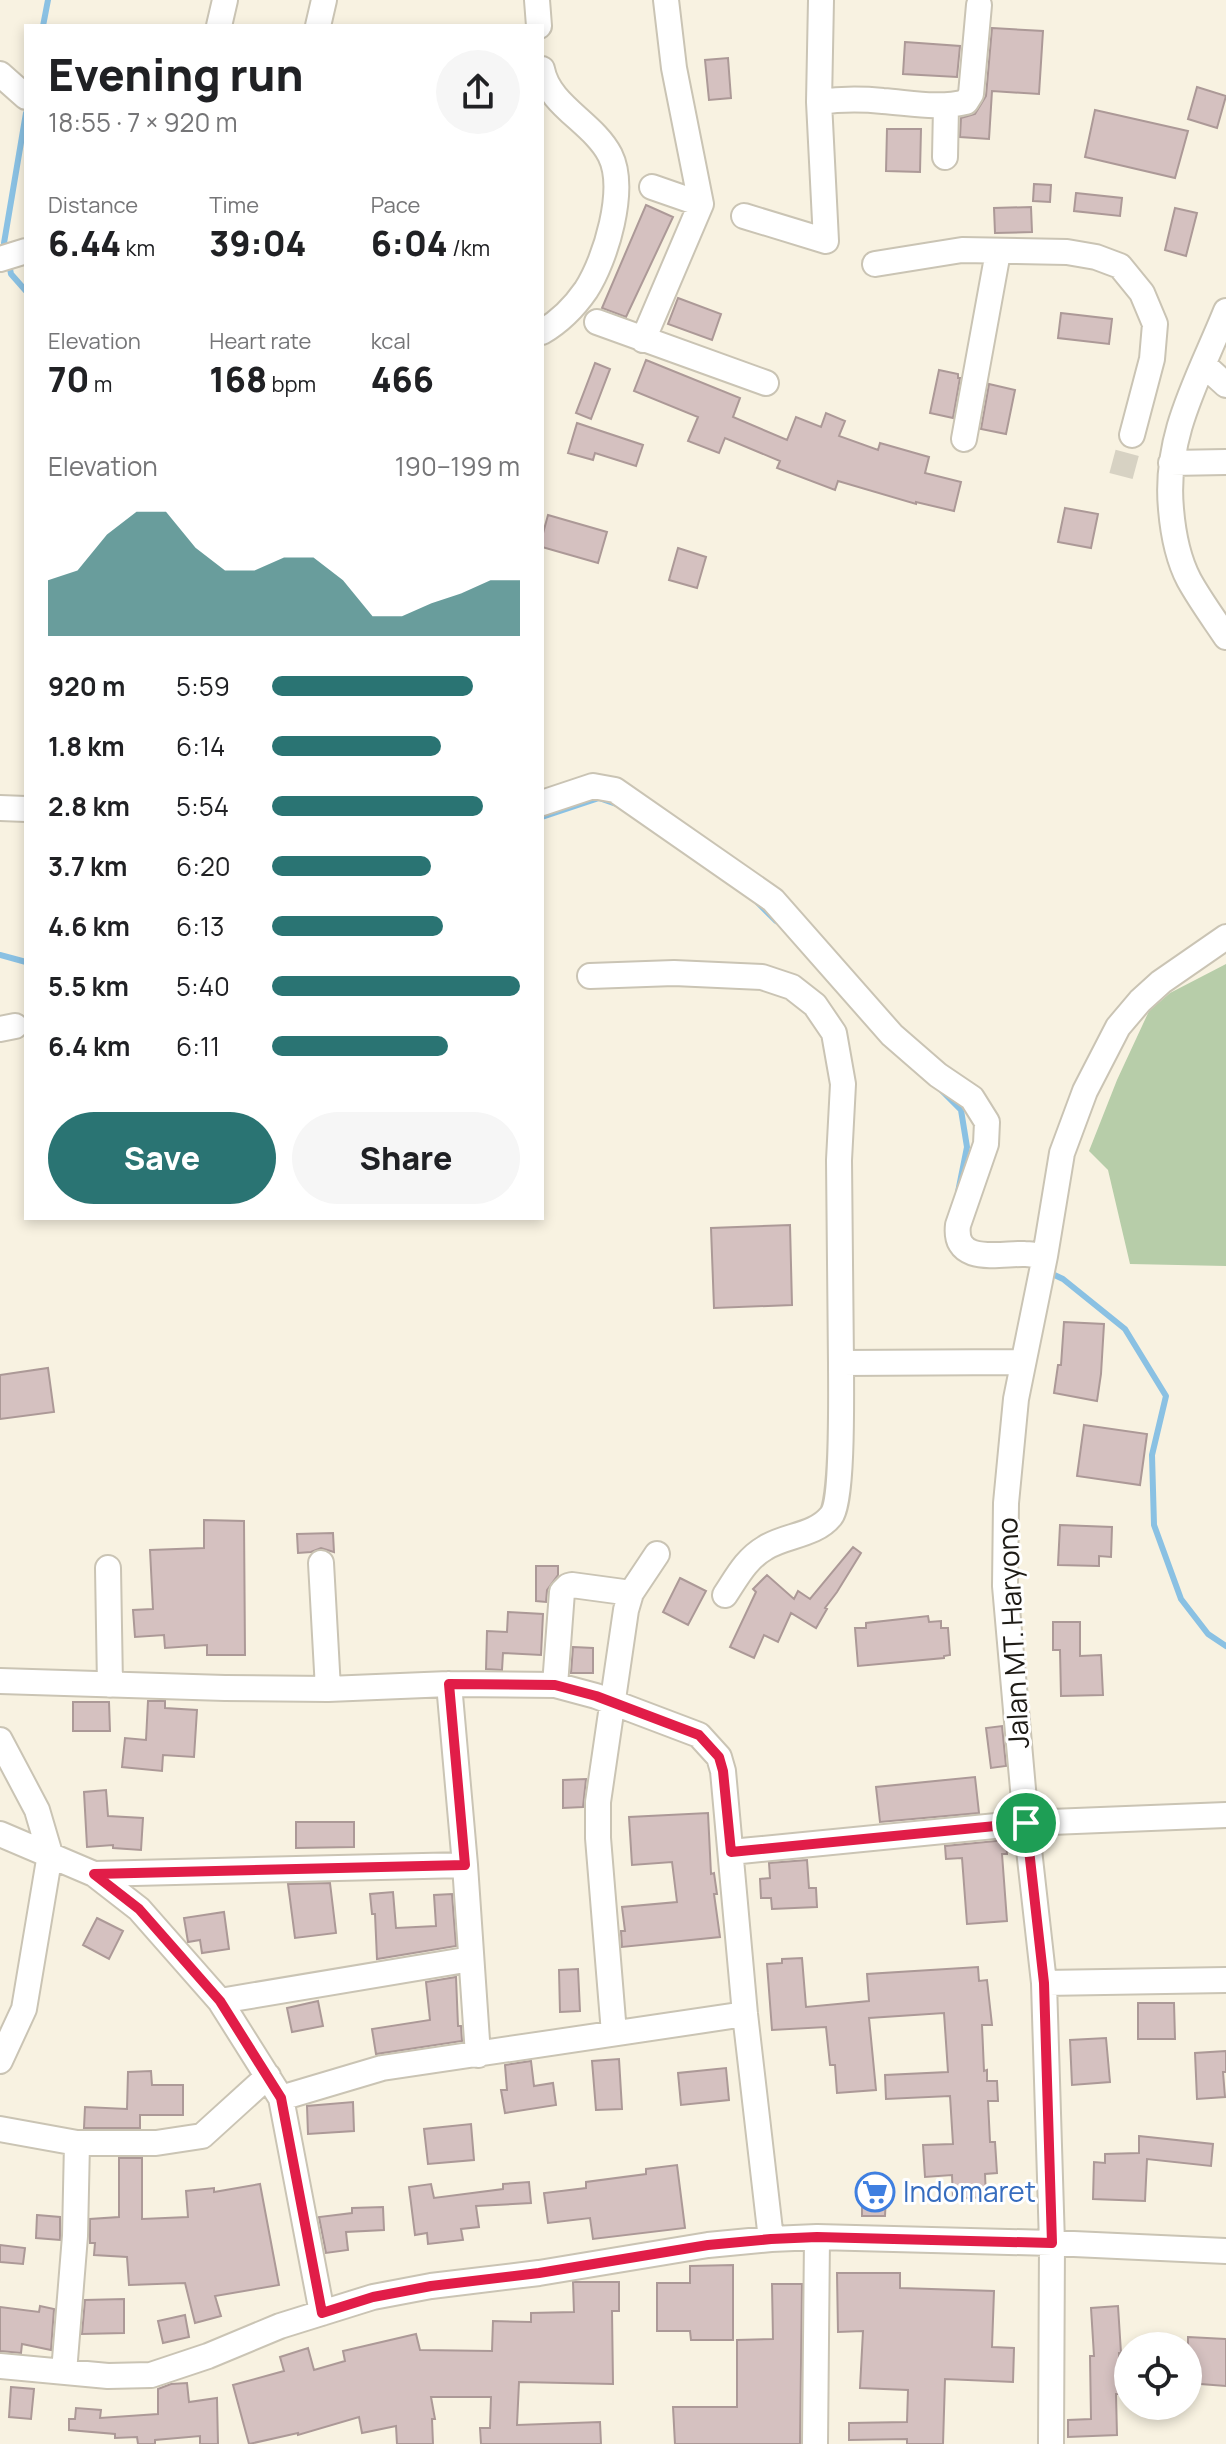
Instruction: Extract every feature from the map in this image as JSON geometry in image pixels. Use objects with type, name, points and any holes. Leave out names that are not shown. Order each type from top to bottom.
[{"type":"street","points":[[318,24],[324,0]]},
{"type":"street","points":[[537,0],[539,24]]},
{"type":"street","points":[[643,340],[701,204],[674,68],[666,0]]},
{"type":"street","points":[[744,216],[826,241],[819,102],[821,0]]},
{"type":"street","points":[[819,102],[878,100],[946,107],[966,102],[971,94],[979,5]]},
{"type":"street","points":[[0,74],[24,95]]},
{"type":"street","points":[[544,79],[556,97],[605,147],[615,169],[617,190],[603,249],[586,290],[567,312],[544,330]]},
{"type":"street","points":[[945,157],[946,107]]},
{"type":"street","points":[[652,187],[701,204]]},
{"type":"street","points":[[875,264],[962,250],[1067,252],[1120,266],[1142,293],[1155,324],[1154,347],[1132,435]]},
{"type":"street","points":[[964,439],[998,252]]},
{"type":"street","points":[[1222,622],[1188,579],[1173,534],[1169,486],[1174,439],[1226,311]]},
{"type":"street","points":[[597,322],[766,383]]},
{"type":"street","points":[[1204,365],[1226,385]]},
{"type":"street","points":[[1171,463],[1226,462]]},
{"type":"street","points":[[544,802],[587,787],[615,790],[773,900],[892,1035],[938,1075],[972,1098],[983,1113],[987,1122],[986,1144],[958,1225],[957,1234],[962,1245],[969,1252],[992,1256],[1023,1254],[1042,1268]]},
{"type":"street","points":[[0,808],[24,809]]},
{"type":"street","name":"Jalan MT. Haryono","points":[[1051,2444],[1052,2243],[1044,1983],[1005,1586],[1006,1503],[1016,1399],[1062,1153],[1085,1091],[1118,1027],[1140,1001],[1161,982],[1226,937]]},
{"type":"street","points":[[590,976],[674,973],[762,977],[792,987],[815,1005],[834,1033],[843,1084],[839,1160],[841,1363],[838,1481],[834,1514],[821,1526],[766,1547],[746,1563],[725,1595]]},
{"type":"street","points":[[841,1363],[1023,1362]]},
{"type":"street","points":[[614,2033],[598,1838],[598,1802],[626,1610],[631,1593],[657,1554]]},
{"type":"street","points":[[321,1563],[328,1689]]},
{"type":"street","points":[[108,1568],[110,1685]]},
{"type":"street","points":[[555,1685],[562,1592],[565,1588],[572,1585],[631,1593]]},
{"type":"street","points":[[0,1681],[328,1689],[449,1684],[555,1685],[596,1696],[699,1735],[719,1757],[723,1771],[745,2014],[771,2239]]},
{"type":"street","points":[[449,1684],[478,2055]]},
{"type":"street","points":[[0,1740],[37,1810],[50,1854],[24,2009],[0,2061]]},
{"type":"street","points":[[731,1852],[1026,1823],[1226,1815]]},
{"type":"street","points":[[0,1834],[94,1874],[139,1909],[220,2001],[281,2098],[322,2313]]},
{"type":"street","points":[[94,1874],[465,1865]]},
{"type":"street","points":[[220,2001],[471,1959]]},
{"type":"street","points":[[1044,1983],[1226,1980]]},
{"type":"street","points":[[281,2098],[382,2068],[745,2014]]},
{"type":"street","points":[[0,2129],[77,2143],[156,2143],[202,2136],[268,2076]]},
{"type":"street","points":[[64,2372],[75,2236],[77,2143]]},
{"type":"street","points":[[815,2444],[817,2237]]},
{"type":"street","points":[[0,2366],[108,2376],[151,2375],[208,2356],[280,2326],[373,2297],[708,2245],[771,2239],[817,2237],[1052,2243],[1226,2251]]},
{"type":"green space","points":[[1226,964],[1226,1266],[1130,1264],[1108,1170],[1089,1151],[1149,1011],[1170,993]]},
{"type":"building","points":[[992,28],[1043,31],[1039,94],[992,91],[989,139],[960,137],[961,118],[975,114],[986,96]]},
{"type":"building","points":[[905,42],[960,46],[957,77],[903,74]]},
{"type":"building","points":[[728,58],[731,98],[709,100],[705,60]]},
{"type":"building","points":[[1197,87],[1226,96],[1217,128],[1188,119]]},
{"type":"building","points":[[1095,110],[1188,131],[1175,178],[1085,157]]},
{"type":"building","points":[[887,129],[921,129],[920,172],[886,171]]},
{"type":"building","points":[[1034,184],[1051,185],[1050,202],[1033,201]]},
{"type":"building","points":[[1076,193],[1122,198],[1120,216],[1074,211]]},
{"type":"building","points":[[646,205],[673,217],[626,317],[602,308]]},
{"type":"building","points":[[1031,207],[1032,232],[995,233],[994,208]]},
{"type":"building","points":[[1175,208],[1197,213],[1186,256],[1165,250]]},
{"type":"building","points":[[678,298],[721,314],[712,340],[668,324]]},
{"type":"building","points":[[1061,313],[1112,319],[1109,344],[1058,338]]},
{"type":"building","points":[[646,360],[740,398],[733,417],[787,440],[796,417],[821,427],[826,413],[845,421],[839,436],[878,450],[880,443],[929,457],[925,473],[961,482],[954,511],[916,504],[838,481],[835,490],[777,468],[780,461],[725,438],[719,453],[688,441],[698,417],[634,391]]},
{"type":"building","points":[[595,363],[610,369],[591,419],[576,413]]},
{"type":"building","points":[[939,370],[958,374],[960,378],[953,418],[930,413]]},
{"type":"building","points":[[989,384],[1015,390],[1006,434],[981,429]]},
{"type":"building","points":[[577,423],[643,445],[636,466],[595,453],[593,460],[568,453]]},
{"type":"building","points":[[1065,508],[1098,514],[1091,548],[1058,542]]},
{"type":"building","points":[[548,515],[607,532],[598,563],[544,548]]},
{"type":"building","points":[[678,548],[706,557],[697,588],[669,580]]},
{"type":"building","points":[[790,1225],[792,1305],[714,1308],[711,1228]]},
{"type":"building","points":[[1064,1322],[1104,1324],[1097,1401],[1054,1393],[1058,1365],[1061,1365]]},
{"type":"building","points":[[48,1368],[54,1412],[0,1419],[0,1375]]},
{"type":"building","points":[[1084,1425],[1147,1434],[1140,1485],[1077,1476]]},
{"type":"building","points":[[204,1520],[244,1521],[245,1655],[207,1655],[207,1645],[165,1648],[164,1635],[135,1637],[133,1610],[153,1609],[150,1550],[204,1548]]},
{"type":"building","points":[[1060,1525],[1112,1527],[1111,1557],[1099,1556],[1099,1566],[1058,1565]]},
{"type":"building","points":[[333,1533],[334,1552],[321,1548],[298,1553],[297,1534]]},
{"type":"building","points":[[853,1547],[861,1553],[825,1608],[816,1628],[791,1613],[778,1642],[764,1635],[754,1658],[730,1647],[756,1592],[753,1589],[767,1575],[794,1599],[798,1591],[810,1599]]},
{"type":"building","points":[[536,1566],[558,1566],[558,1575],[547,1590],[546,1602],[536,1601]]},
{"type":"building","points":[[680,1578],[706,1591],[688,1625],[663,1612]]},
{"type":"building","points":[[508,1612],[543,1614],[541,1655],[503,1653],[502,1670],[486,1669],[487,1631],[507,1632]]},
{"type":"building","points":[[928,1616],[929,1622],[941,1621],[941,1628],[948,1628],[950,1655],[858,1666],[855,1628],[866,1628],[866,1623]]},
{"type":"building","points":[[1053,1622],[1080,1622],[1080,1656],[1101,1655],[1103,1695],[1061,1696],[1060,1650],[1053,1650]]},
{"type":"building","points":[[573,1647],[593,1648],[593,1673],[571,1673]]},
{"type":"building","points":[[148,1701],[165,1701],[165,1708],[197,1710],[194,1757],[163,1755],[162,1771],[122,1767],[125,1738],[146,1740]]},
{"type":"building","points":[[73,1702],[109,1702],[110,1731],[73,1731]]},
{"type":"building","points":[[1002,1726],[1006,1766],[991,1768],[986,1728]]},
{"type":"building","points":[[975,1777],[979,1813],[880,1822],[876,1787]]},
{"type":"building","points":[[586,1779],[583,1807],[563,1808],[563,1780]]},
{"type":"building","points":[[106,1790],[108,1816],[143,1818],[141,1850],[113,1848],[113,1845],[87,1847],[84,1792]]},
{"type":"building","points":[[708,1813],[711,1874],[714,1873],[720,1937],[622,1947],[621,1931],[625,1931],[622,1907],[677,1902],[672,1862],[632,1865],[629,1817]]},
{"type":"building","points":[[296,1822],[354,1822],[354,1847],[296,1848]]},
{"type":"building","points":[[1006,1840],[1007,1854],[1002,1854],[1007,1921],[967,1924],[962,1858],[946,1859],[945,1846]]},
{"type":"building","points":[[807,1860],[809,1888],[816,1888],[817,1907],[772,1909],[771,1898],[761,1898],[760,1879],[770,1878],[769,1863]]},
{"type":"building","points":[[330,1883],[336,1933],[295,1938],[288,1884]]},
{"type":"building","points":[[393,1892],[396,1928],[436,1926],[434,1895],[452,1894],[456,1946],[377,1959],[375,1914],[372,1914],[370,1894]]},
{"type":"building","points":[[224,1912],[229,1949],[202,1953],[200,1940],[188,1942],[184,1918]]},
{"type":"building","points":[[97,1918],[123,1931],[109,1959],[83,1945]]},
{"type":"building","points":[[802,1958],[806,2007],[869,2001],[867,1974],[978,1967],[979,1981],[987,1980],[992,2025],[982,2025],[984,2071],[987,2070],[987,2081],[997,2081],[998,2101],[988,2101],[990,2142],[995,2142],[997,2173],[985,2174],[986,2197],[953,2199],[952,2175],[925,2177],[923,2145],[953,2144],[950,2096],[886,2099],[885,2075],[948,2072],[944,2013],[869,2018],[876,2090],[837,2093],[835,2065],[830,2065],[826,2027],[772,2030],[767,1964]]},
{"type":"building","points":[[578,1969],[580,2011],[560,2012],[559,1970]]},
{"type":"building","points":[[456,1977],[458,2026],[461,2026],[462,2041],[376,2054],[372,2029],[430,2020],[426,1982]]},
{"type":"building","points":[[318,2001],[323,2026],[292,2032],[287,2008]]},
{"type":"building","points":[[1138,2003],[1174,2003],[1175,2039],[1138,2039]]},
{"type":"building","points":[[1106,2038],[1110,2082],[1072,2085],[1070,2040]]},
{"type":"building","points":[[1226,2051],[1226,2072],[1223,2072],[1225,2097],[1197,2099],[1195,2053]]},
{"type":"building","points":[[619,2059],[622,2109],[596,2110],[592,2061]]},
{"type":"building","points":[[531,2061],[534,2086],[553,2083],[556,2105],[505,2113],[501,2090],[507,2090],[505,2065]]},
{"type":"building","points":[[726,2068],[729,2100],[681,2105],[678,2073]]},
{"type":"building","points":[[151,2071],[152,2085],[183,2085],[183,2115],[140,2115],[140,2128],[84,2128],[85,2107],[127,2109],[128,2072]]},
{"type":"building","points":[[353,2102],[354,2131],[308,2134],[307,2106]]},
{"type":"building","points":[[471,2124],[474,2160],[428,2164],[424,2129]]},
{"type":"building","points":[[1139,2136],[1213,2144],[1211,2166],[1147,2159],[1145,2201],[1093,2199],[1094,2162],[1105,2163],[1105,2154],[1139,2153]]},
{"type":"building","points":[[119,2158],[142,2158],[142,2219],[188,2217],[186,2191],[214,2188],[214,2192],[260,2184],[279,2285],[215,2296],[221,2316],[195,2323],[185,2283],[129,2285],[127,2257],[94,2255],[95,2243],[90,2243],[90,2219],[119,2217]]},
{"type":"building","points":[[677,2165],[685,2228],[593,2239],[590,2218],[548,2223],[544,2193],[586,2188],[586,2182],[646,2174],[646,2169]]},
{"type":"building","points":[[529,2182],[531,2203],[476,2206],[479,2227],[461,2229],[463,2240],[428,2244],[427,2233],[415,2235],[409,2187],[431,2184],[434,2198],[503,2189],[503,2184]]},
{"type":"building","points":[[862,2196],[886,2196],[885,2216],[862,2216]]},
{"type":"building","points":[[383,2207],[384,2230],[346,2232],[348,2250],[326,2253],[319,2217],[352,2213],[352,2208]]},
{"type":"building","points":[[37,2215],[60,2217],[60,2240],[36,2238]]},
{"type":"building","points":[[0,2245],[25,2248],[23,2264],[0,2262]]},
{"type":"building","points":[[733,2265],[733,2340],[691,2340],[690,2331],[657,2331],[657,2283],[690,2283],[690,2266]]},
{"type":"building","points":[[837,2273],[900,2273],[900,2288],[994,2291],[992,2347],[1014,2348],[1013,2382],[945,2379],[943,2444],[907,2444],[907,2439],[849,2440],[849,2423],[907,2422],[908,2390],[860,2388],[863,2331],[838,2332]]},
{"type":"building","points":[[573,2282],[619,2282],[619,2311],[612,2311],[613,2384],[519,2382],[517,2425],[600,2422],[601,2444],[481,2444],[480,2428],[490,2428],[491,2397],[431,2397],[435,2419],[432,2419],[433,2444],[397,2444],[396,2426],[362,2433],[359,2417],[298,2435],[249,2444],[233,2385],[284,2371],[280,2357],[308,2348],[314,2370],[345,2361],[343,2351],[416,2334],[420,2350],[492,2351],[493,2321],[531,2322],[531,2313],[574,2312]]},
{"type":"building","points":[[772,2284],[802,2284],[800,2444],[675,2444],[673,2407],[737,2407],[737,2340],[773,2339]]},
{"type":"building","points":[[124,2299],[124,2333],[82,2334],[85,2300]]},
{"type":"building","points":[[40,2306],[54,2309],[51,2350],[22,2344],[21,2353],[0,2351],[0,2307],[39,2312]]},
{"type":"building","points":[[1118,2306],[1120,2332],[1114,2332],[1114,2420],[1117,2420],[1117,2435],[1068,2437],[1068,2420],[1091,2419],[1090,2356],[1094,2356],[1091,2308]]},
{"type":"building","points":[[185,2315],[189,2337],[163,2343],[158,2321]]},
{"type":"building","points":[[1202,2338],[1226,2339],[1226,2386],[1202,2384]]},
{"type":"building","points":[[187,2383],[189,2402],[217,2398],[218,2444],[200,2444],[200,2436],[138,2444],[137,2437],[115,2438],[115,2434],[69,2430],[69,2419],[75,2419],[76,2408],[101,2410],[100,2418],[158,2414],[158,2389]]},
{"type":"building","points":[[11,2387],[34,2389],[31,2419],[9,2417]]},
{"type":"waterway","points":[[43,24],[48,0]]},
{"type":"waterway","points":[[6,253],[4,243],[24,125]]},
{"type":"waterway","points":[[9,264],[11,274],[24,289]]},
{"type":"waterway","points":[[544,816],[599,798],[619,805]]},
{"type":"waterway","points":[[758,903],[776,921]]},
{"type":"waterway","points":[[0,955],[24,961]]},
{"type":"waterway","points":[[940,1089],[961,1110],[967,1147],[958,1192]]},
{"type":"waterway","points":[[1046,1271],[1063,1279],[1125,1329],[1166,1396],[1152,1455],[1154,1525],[1181,1599],[1208,1634],[1226,1646]]},
{"type":"tunnel","points":[[1121,476],[1132,435]]},
{"type":"place","name":"Indomaret","points":[[875,2192]]},
{"type":"route","points":[[449,1684],[555,1685],[596,1696],[699,1735],[719,1757],[723,1771],[731,1852],[1026,1823],[1044,1983],[1052,2243],[817,2237],[708,2245],[539,2273],[431,2286],[373,2297],[322,2313],[281,2098],[220,2001],[190,1965],[139,1909],[94,1874],[465,1865],[449,1684]]}]
